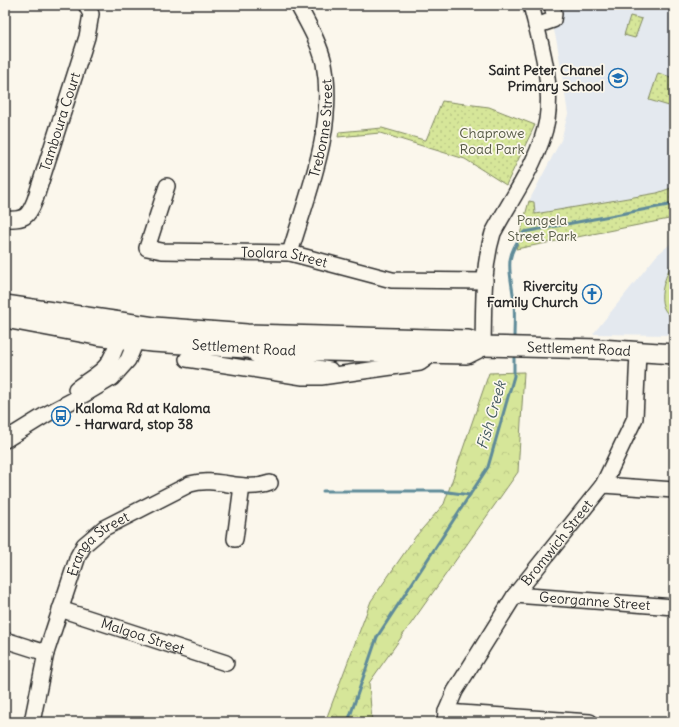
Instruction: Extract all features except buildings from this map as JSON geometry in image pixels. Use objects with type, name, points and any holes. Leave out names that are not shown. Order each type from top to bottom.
[{"type":"main road","name":"Settlement Road","points":[[5,305],[207,346],[468,354],[483,346]]},
{"type":"main road","name":"Settlement Road","points":[[5,318],[128,331],[468,340],[483,346],[598,349],[638,353],[674,354]]},
{"type":"main road","points":[[341,337],[372,345],[424,346],[430,348],[434,353]]},
{"type":"street","name":"Tamboura Court","points":[[5,219],[20,220],[30,213],[35,200],[87,37],[91,14],[86,5]]},
{"type":"street","name":"Trebonne Street","points":[[290,253],[320,153],[324,134],[327,92],[324,63],[315,36],[298,5]]},
{"type":"street","points":[[483,346],[484,281],[486,256],[492,233],[535,156],[547,120],[548,86],[545,63],[531,5]]},
{"type":"street","points":[[536,26],[552,20],[554,14],[552,5]]},
{"type":"street","name":"Toolara Street","points":[[167,186],[147,248],[162,251],[290,253],[392,280],[484,281]]},
{"type":"street","points":[[5,440],[47,414],[78,387],[105,369],[128,331]]},
{"type":"street","points":[[207,346],[233,353],[262,356],[318,369],[329,370],[350,367],[367,370]]},
{"type":"street","points":[[186,358],[303,377],[321,377],[420,363],[434,353]]},
{"type":"street","name":"Bromwich Street","points":[[445,717],[455,691],[515,595],[603,485],[635,418],[638,353]]},
{"type":"street","name":"Eranga Street","points":[[32,722],[46,653],[78,556],[84,545],[104,528],[198,481],[242,486],[260,486],[270,482]]},
{"type":"street","points":[[603,485],[674,490]]},
{"type":"street","points":[[235,539],[242,486]]},
{"type":"street","name":"Georganne Street","points":[[515,595],[674,607]]},
{"type":"street","name":"Malgoa Street","points":[[60,609],[226,663]]},
{"type":"street","points":[[5,640],[46,653]]},
{"type":"street","points":[[445,717],[590,722]]},
{"type":"shaded area","name":"Saint Peter Chanel Primary School","points":[[548,5],[674,5],[674,187],[657,193],[534,214],[534,202],[529,201],[561,140],[568,114],[557,43]]},
{"type":"shaded area","points":[[674,241],[674,335],[593,334],[657,255]]},
{"type":"green space","points":[[630,16],[642,19],[635,38],[624,35]]},
{"type":"green space","points":[[658,73],[674,78],[674,91],[669,106],[649,100]]},
{"type":"green space","name":"Chaprowe Road Park","points":[[442,101],[489,107],[535,125],[506,185],[465,159],[380,133],[338,137],[339,132],[382,128],[426,140]]},
{"type":"green space","name":"Pangela Street Park","points":[[674,187],[674,218],[516,249],[529,201],[534,202],[535,214],[657,193]]},
{"type":"green space","points":[[674,259],[674,318],[667,313],[663,306],[662,290],[667,273]]},
{"type":"green space","points":[[524,372],[518,472],[369,683],[372,722],[325,722],[371,601],[416,536],[444,504],[489,373]]},
{"type":"waterway","name":"Fish Creek","points":[[514,340],[514,302],[510,274],[510,258],[517,242],[524,232],[674,204]]},
{"type":"waterway","name":"Fish Creek","points":[[348,722],[377,637],[488,467],[514,376],[514,353]]},
{"type":"waterway","points":[[323,491],[441,491],[470,495]]},
{"type":"place","name":"Saint Peter Chanel Primary School","points":[[618,78]]},
{"type":"place","name":"Rivercity Family Church","points":[[592,294]]},
{"type":"place","name":"Kaloma Rd at Kaloma - Harward, stop 38","points":[[61,416]]}]
